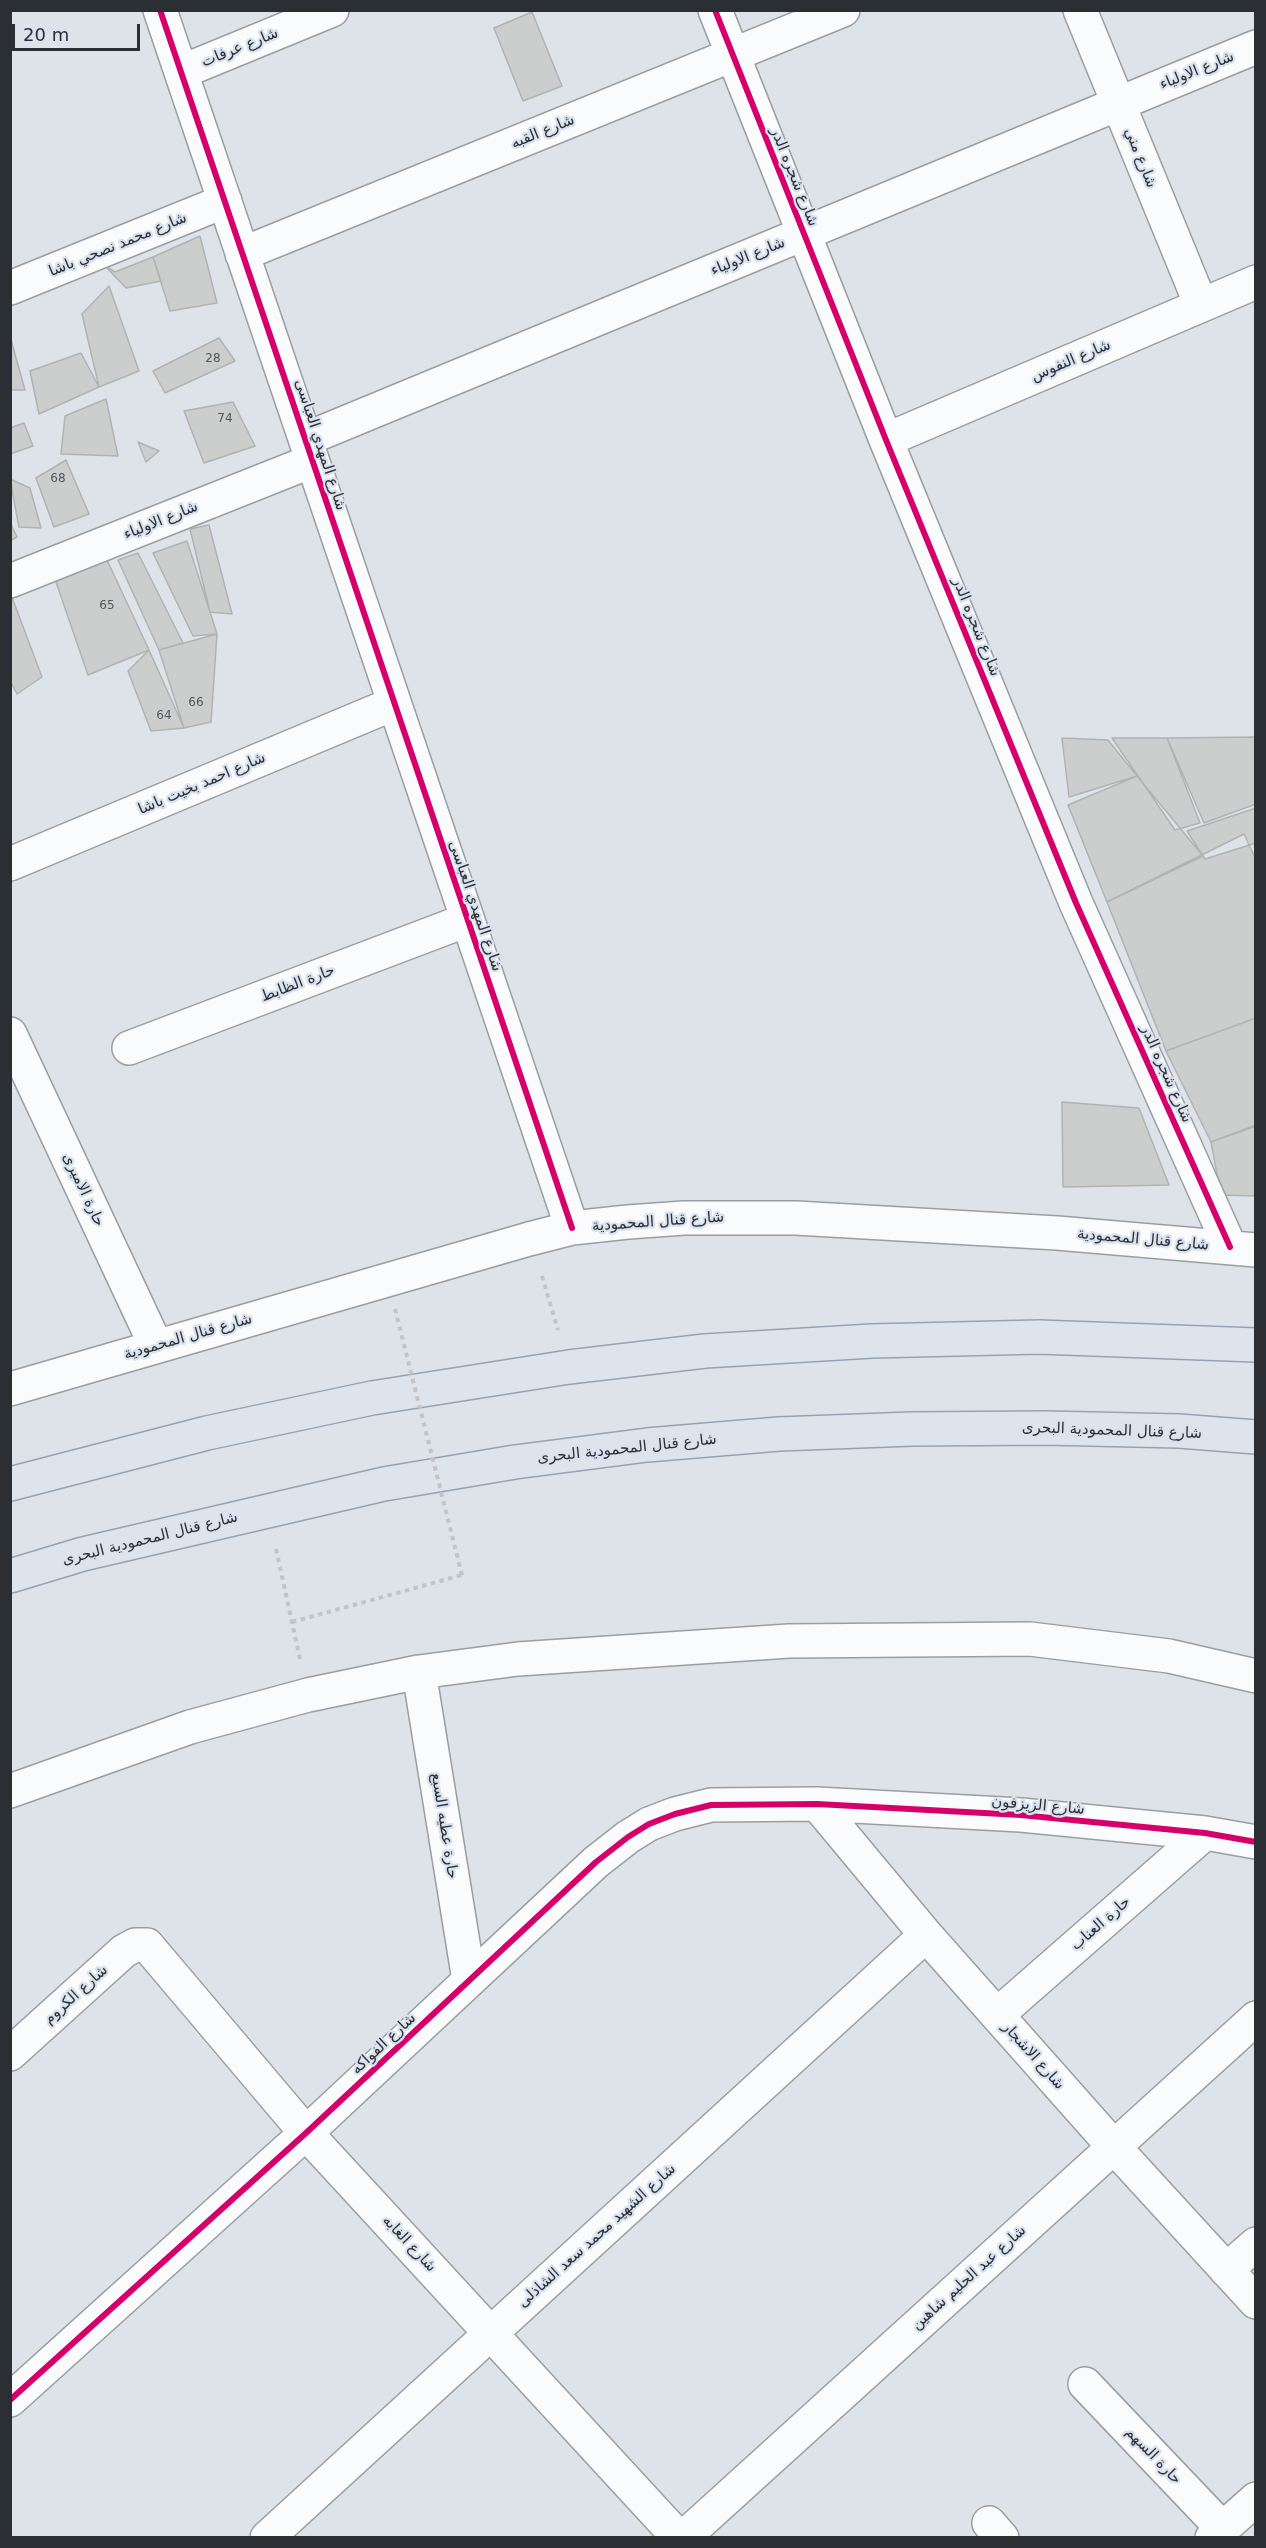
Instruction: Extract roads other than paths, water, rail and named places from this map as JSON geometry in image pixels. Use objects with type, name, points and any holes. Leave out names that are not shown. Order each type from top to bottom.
[{"type":"main road","points":[[10,1484],[207,1433],[372,1398],[569,1367],[705,1351],[872,1341],[1039,1337],[1256,1345]]},
{"type":"main road","name":"شارع قنال المحمودية البحرى","points":[[10,1576],[83,1554],[384,1484],[515,1461],[647,1445],[779,1434],[912,1429],[1046,1428],[1179,1431],[1256,1437]]},
{"type":"street","name":"شارع المهدي العباسى","points":[[160,10],[572,1228]]},
{"type":"street","name":"شارع عرفات","points":[[181,72],[332,10]]},
{"type":"street","name":"شارع شجره الدر","points":[[715,10],[886,440],[1076,903],[1243,1248]]},
{"type":"street","name":"شارع القبه","points":[[242,254],[843,10]]},
{"type":"street","name":"شارع مني","points":[[1080,10],[1201,305]]},
{"type":"street","name":"شارع الاولياء","points":[[10,581],[804,234],[1256,47]]},
{"type":"street","name":"شارع محمد نصحي باشا","points":[[10,288],[225,201]]},
{"type":"street","name":"شارع النفوس","points":[[886,440],[1256,282]]},
{"type":"street","name":"شارع احمد بخيت باشا","points":[[10,864],[393,704]]},
{"type":"street","name":"حارة الظابط","points":[[129,1047],[467,920]]},
{"type":"street","name":"حارة الاميرى","points":[[10,1034],[156,1346]]},
{"type":"street","name":"شارع قنال المحمودية","points":[[10,1389],[572,1228],[684,1218],[796,1218],[1058,1233],[1243,1248]]},
{"type":"street","points":[[10,1791],[190,1727],[308,1695],[419,1672],[518,1659],[789,1641],[1030,1639],[1169,1656],[1256,1676]]},
{"type":"street","name":"حارة عطيه السبع","points":[[419,1672],[469,1980]]},
{"type":"street","name":"شارع الفواكه","points":[[10,2400],[306,2133],[596,1862],[628,1837],[649,1824],[675,1814],[711,1805],[817,1804]]},
{"type":"street","name":"شارع الزيزفون","points":[[817,1804],[1021,1815],[1205,1833],[1256,1842]]},
{"type":"street","name":"شارع الاشجار","points":[[817,1804],[926,1935],[1114,2147],[1256,2302]]},
{"type":"street","name":"حارة العناب","points":[[997,2015],[1205,1833]]},
{"type":"street","name":"شارع الشهيد محمد سعد الشاذلى","points":[[267,2538],[926,1935]]},
{"type":"street","name":"شارع الكروم","points":[[10,2054],[124,1952],[135,1945],[147,1945]]},
{"type":"street","name":"شارع الغابه","points":[[147,1945],[306,2133],[681,2538]]},
{"type":"street","name":"شارع عبد الحليم شاهين","points":[[681,2538],[1256,2018]]},
{"type":"street","points":[[1226,2270],[1256,2244]]},
{"type":"street","name":"حارة السهم","points":[[1085,2384],[1217,2533]]},
{"type":"street","points":[[1217,2533],[1256,2499]]}]
